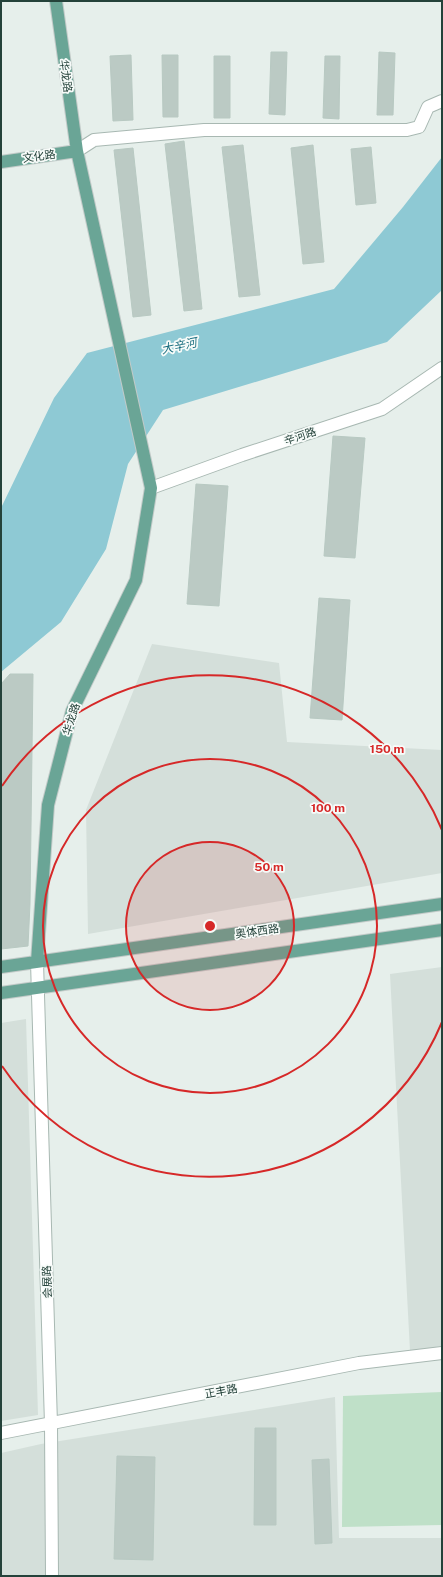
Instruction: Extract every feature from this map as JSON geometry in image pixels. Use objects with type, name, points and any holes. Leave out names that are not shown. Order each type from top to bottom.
[{"type":"main road","name":"华龙路","points":[[37,962],[48,805],[72,711],[136,580],[151,488],[77,151],[56,1]]},
{"type":"main road","name":"文化路","points":[[1,162],[77,151]]},
{"type":"main road","name":"奥体西路","points":[[1,967],[442,904]]},
{"type":"main road","points":[[1,993],[442,930]]},
{"type":"street","points":[[77,151],[94,140],[204,130],[407,130],[420,127],[428,107],[442,101]]},
{"type":"street","name":"辛河路","points":[[151,488],[242,455],[382,409],[442,368]]},
{"type":"street","points":[[37,962],[39,987]]},
{"type":"street","name":"会展路","points":[[39,987],[51,1424],[52,1576]]},
{"type":"street","name":"正丰路","points":[[1,1433],[360,1363],[442,1353]]},
{"type":"shaded area","points":[[152,644],[279,663],[287,742],[442,750],[442,873],[88,934],[86,810]]},
{"type":"shaded area","points":[[442,967],[442,1346],[410,1351],[390,974]]},
{"type":"shaded area","points":[[26,1019],[38,1415],[1,1421],[1,1023]]},
{"type":"shaded area","points":[[335,1397],[339,1538],[442,1538],[442,1576],[1,1576],[1,1453],[41,1444]]},
{"type":"green space","points":[[442,1392],[442,1525],[342,1527],[343,1396]]},
{"type":"water","name":"大辛河","points":[[442,157],[442,290],[387,342],[163,410],[128,464],[106,549],[61,622],[1,672],[1,508],[54,398],[87,353],[334,289],[403,207]]},
{"type":"building","points":[[271,52],[287,52],[285,115],[269,114]]},
{"type":"building","points":[[379,52],[395,53],[393,115],[377,115]]},
{"type":"building","points":[[131,55],[133,120],[113,121],[110,56]]},
{"type":"building","points":[[162,55],[178,55],[178,117],[163,117]]},
{"type":"building","points":[[214,56],[230,56],[230,118],[214,118]]},
{"type":"building","points":[[325,56],[340,56],[339,119],[323,118]]},
{"type":"building","points":[[184,141],[202,309],[184,311],[165,144]]},
{"type":"building","points":[[243,145],[260,295],[239,297],[222,147]]},
{"type":"building","points":[[313,145],[324,262],[303,264],[291,148]]},
{"type":"building","points":[[371,147],[376,203],[356,205],[351,149]]},
{"type":"building","points":[[133,148],[151,315],[133,317],[114,150]]},
{"type":"building","points":[[333,436],[365,438],[355,558],[324,556]]},
{"type":"building","points":[[196,484],[228,486],[219,606],[187,604]]},
{"type":"building","points":[[319,598],[350,600],[342,720],[310,718]]},
{"type":"building","points":[[10,674],[33,674],[30,904],[28,946],[1,949],[1,684]]},
{"type":"building","points":[[255,1428],[276,1428],[276,1525],[254,1525]]},
{"type":"building","points":[[117,1456],[155,1457],[153,1560],[114,1559]]},
{"type":"building","points":[[329,1459],[332,1543],[315,1544],[312,1460]]}]
